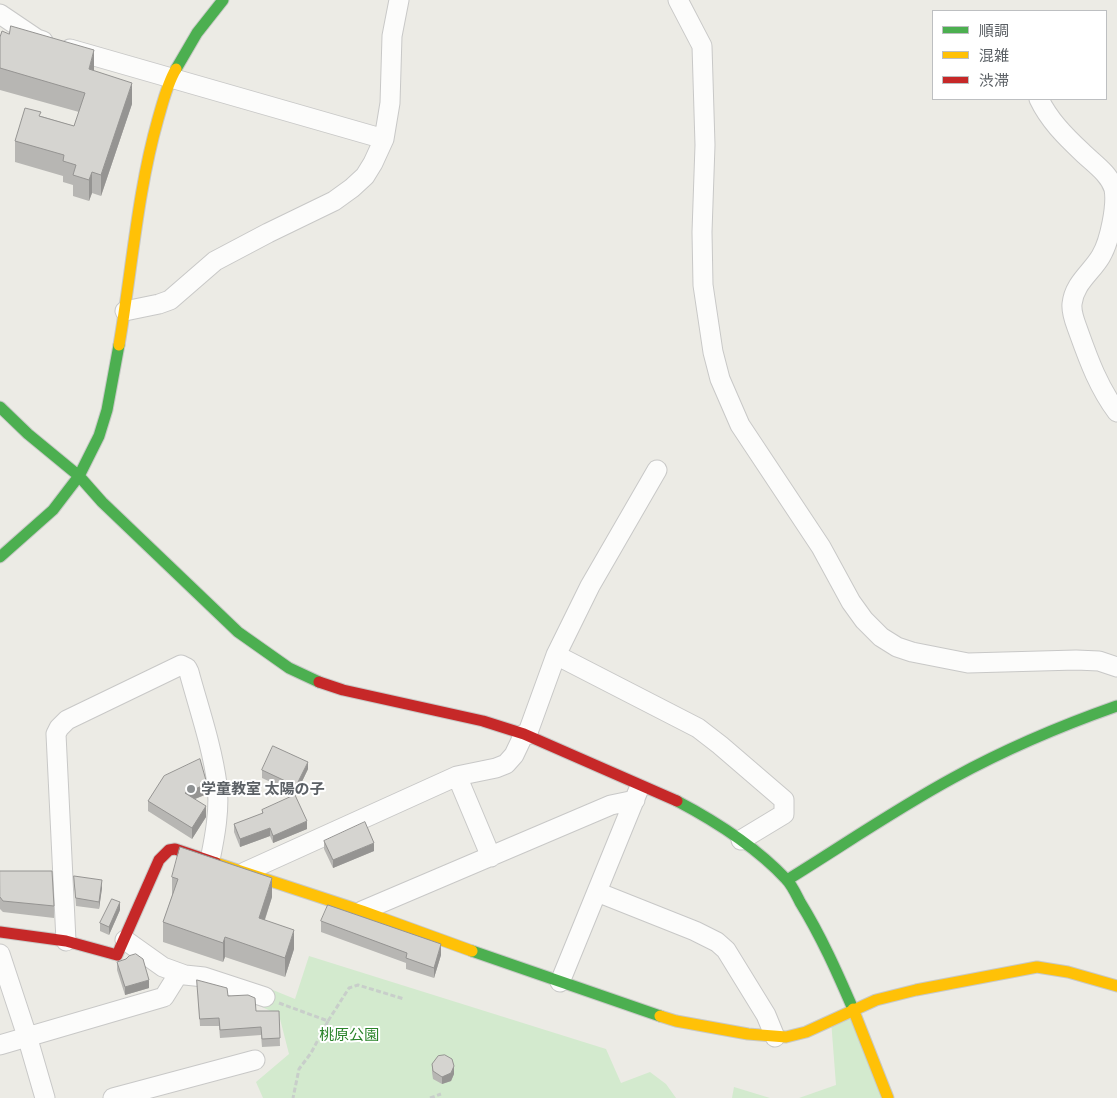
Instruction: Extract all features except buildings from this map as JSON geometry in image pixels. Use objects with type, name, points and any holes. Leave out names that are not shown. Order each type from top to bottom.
[{"type":"street","points":[[0,557],[53,510],[79,476],[98,436],[107,410],[125,311],[139,207],[150,144],[170,78],[197,33],[223,0]]},
{"type":"street","points":[[125,311],[170,300],[215,261],[268,232],[334,201],[365,176],[384,139],[390,103],[392,36],[399,0]]},
{"type":"street","points":[[678,0],[702,46],[705,145],[702,232],[703,285],[713,352],[720,379],[740,425],[821,547],[851,602],[864,620],[881,637],[897,647],[912,652],[968,663],[1076,660],[1099,661],[1117,666]]},
{"type":"street","points":[[0,14],[37,39],[384,139]]},
{"type":"street","points":[[1040,100],[1051,120],[1108,176],[1114,189],[1114,211],[1111,229],[1101,256],[1081,281],[1072,304],[1073,316],[1089,363],[1100,386],[1117,412]]},
{"type":"street","points":[[0,407],[28,434],[79,476],[102,502],[238,632],[263,652],[289,668],[342,690],[483,720],[526,735],[638,793],[670,797],[705,816],[741,840],[787,880],[808,914],[833,963],[888,1098]]},
{"type":"street","points":[[245,872],[457,776],[496,768],[506,764],[526,735],[556,655],[590,586],[657,470]]},
{"type":"street","points":[[556,655],[698,728],[720,744],[784,800],[784,814],[741,840]]},
{"type":"street","points":[[66,941],[56,734],[67,720],[176,666],[187,668],[189,672],[203,722],[217,785],[215,834],[210,860]]},
{"type":"street","points":[[787,880],[960,774],[1009,749],[1081,718],[1117,706]]},
{"type":"street","points":[[457,776],[490,857]]},
{"type":"street","points":[[362,912],[638,793]]},
{"type":"street","points":[[560,982],[638,793]]},
{"type":"street","points":[[0,932],[66,941],[117,956],[159,860],[169,850],[174,850],[210,860],[676,1021],[776,1038],[786,1038],[806,1032],[876,1000],[916,990],[1037,967],[1068,972],[1117,986]]},
{"type":"street","points":[[597,892],[680,924],[717,942],[726,950],[766,1015],[776,1038]]},
{"type":"street","points":[[125,940],[163,967],[179,973],[204,977],[265,997]]},
{"type":"street","points":[[0,954],[45,1098]]},
{"type":"street","points":[[0,1045],[164,997],[179,973]]},
{"type":"street","points":[[114,1098],[255,1060]]},
{"type":"path","points":[[293,1098],[299,1069],[311,1053],[349,988],[358,985],[404,999]]},
{"type":"path","points":[[265,997],[328,1021]]},
{"type":"path","points":[[430,1098],[441,1094]]},
{"type":"green space","name":"桃原公園","points":[[309,956],[606,1049],[621,1083],[650,1072],[666,1084],[676,1098],[263,1098],[256,1082],[289,1054],[279,1015],[262,1007],[268,988],[295,999]]},
{"type":"green space","points":[[853,1009],[888,1098],[799,1098],[836,1085],[831,1020]]},
{"type":"green space","points":[[734,1087],[770,1098],[732,1098]]},
{"type":"traffic: fast","points":[[176,69],[197,33],[223,0]]},
{"type":"traffic: fast","points":[[0,557],[53,510],[79,476],[99,436],[107,410],[119,345]]},
{"type":"traffic: fast","points":[[0,407],[28,434],[79,476],[102,502],[238,632],[289,668],[319,682]]},
{"type":"traffic: fast","points":[[787,880],[911,802],[973,767],[1034,739],[1117,706]]},
{"type":"traffic: fast","points":[[677,801],[706,817],[762,856],[788,881],[822,941],[853,1009]]},
{"type":"traffic: fast","points":[[472,951],[660,1016]]},
{"type":"traffic: slow","points":[[119,345],[145,175],[164,100],[176,69]]},
{"type":"traffic: slow","points":[[216,863],[362,911],[472,951]]},
{"type":"traffic: slow","points":[[660,1016],[676,1021],[748,1034],[786,1037],[806,1032],[876,1000],[916,990],[1037,967],[1068,972],[1117,986]]},
{"type":"traffic: slow","points":[[853,1009],[888,1098]]},
{"type":"traffic: jam","points":[[319,682],[343,690],[483,721],[524,734],[677,801]]},
{"type":"traffic: jam","points":[[0,932],[66,941],[117,955],[159,860],[169,850],[175,849],[216,863]]},
{"type":"place","name":"学童教室 太陽の子","points":[[191,789]]}]
